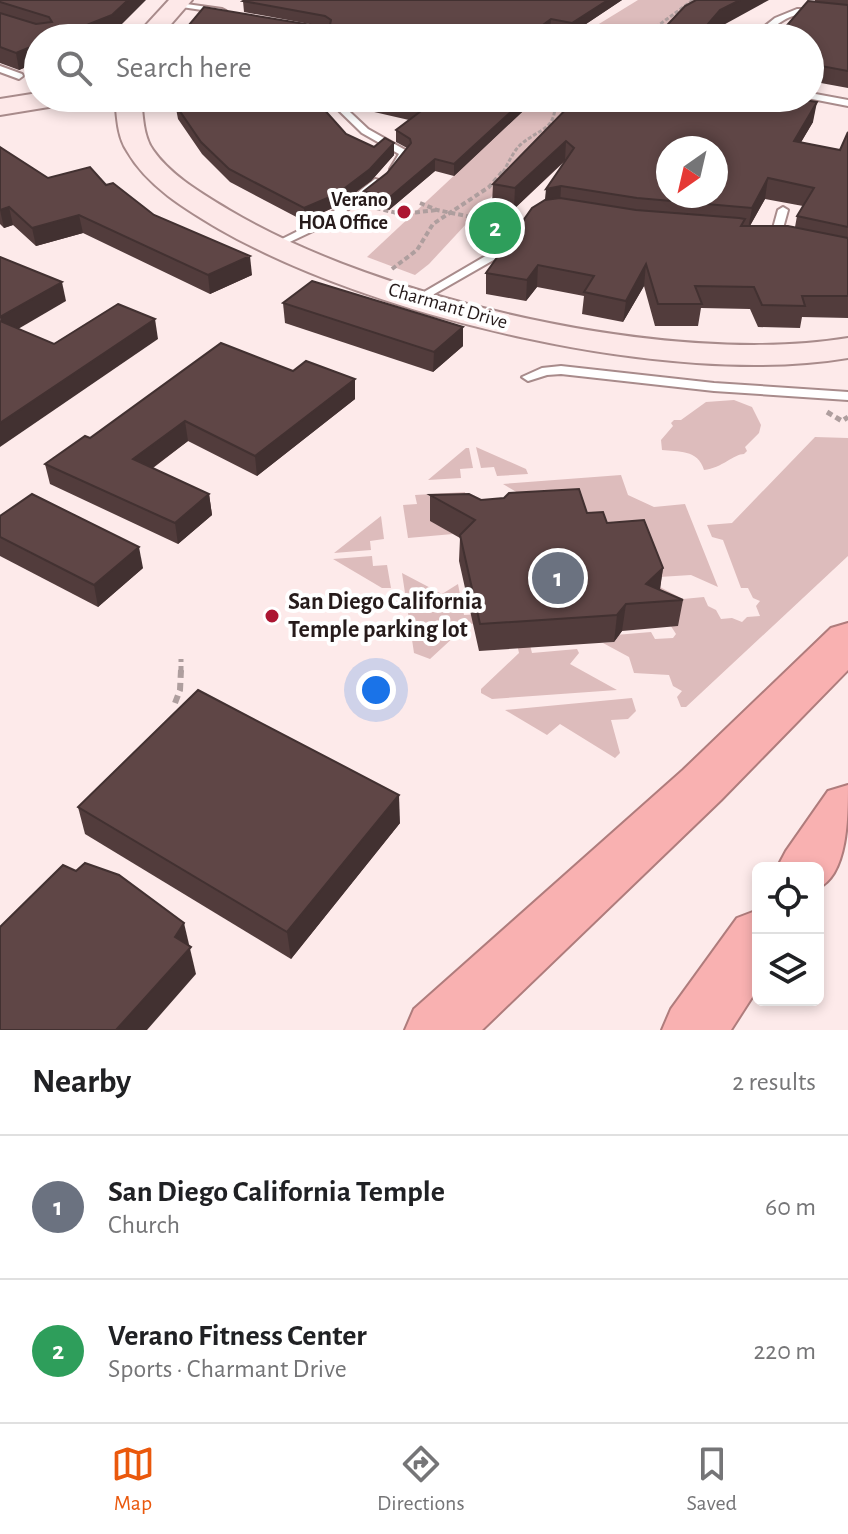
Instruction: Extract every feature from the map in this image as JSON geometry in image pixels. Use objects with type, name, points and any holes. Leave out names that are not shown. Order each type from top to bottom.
[{"type":"highway","points":[[437,1030],[702,785],[848,640]]},
{"type":"highway","points":[[810,862],[848,807]]},
{"type":"highway","points":[[694,1030],[752,946]]},
{"type":"street","points":[[158,24],[178,2]]},
{"type":"street","points":[[0,93],[24,84]]},
{"type":"street","points":[[0,107],[24,103]]},
{"type":"street","name":"Charmant Drive","points":[[131,112],[140,151],[175,186],[204,208],[273,246],[372,284],[463,314],[572,338],[682,352],[777,353],[848,348]]},
{"type":"lane","points":[[178,2],[234,13]]},
{"type":"lane","points":[[771,24],[790,13],[811,11],[848,16]]},
{"type":"lane","points":[[0,69],[24,80]]},
{"type":"lane","points":[[824,99],[848,103]]},
{"type":"lane","points":[[273,246],[321,224],[396,168],[404,153],[365,131],[345,112]]},
{"type":"lane","points":[[775,239],[783,210]]},
{"type":"lane","points":[[418,299],[493,256],[524,225]]},
{"type":"lane","points":[[762,237],[790,242]]},
{"type":"lane","points":[[528,377],[561,370],[714,387],[848,396]]},
{"type":"path","points":[[660,24],[693,0]]},
{"type":"path","points":[[372,284],[417,250],[433,224],[489,187],[504,171],[518,147],[551,124],[556,112]]},
{"type":"path","points":[[353,202],[401,214],[437,210]]},
{"type":"path","points":[[420,203],[447,213],[496,222]]},
{"type":"path","points":[[175,703],[180,690],[181,659]]},
{"type":"shaded area","points":[[638,0],[711,0],[677,24],[599,24]]},
{"type":"shaded area","points":[[522,112],[570,112],[429,264],[415,275],[367,257]]},
{"type":"shaded area","points":[[734,400],[752,407],[761,425],[759,433],[745,447],[747,451],[744,454],[704,470],[692,455],[662,450],[661,440],[673,426],[671,423],[674,420],[681,420],[706,402]]},
{"type":"shaded area","points":[[815,437],[848,438],[848,556],[686,707],[681,707],[677,697],[682,691],[673,686],[669,675],[634,673],[629,657],[603,643],[614,642],[615,635],[651,632],[655,639],[673,638],[676,634],[667,620],[658,586],[683,599],[704,597],[721,619],[732,618],[742,622],[747,617],[760,616],[756,606],[760,601],[753,598],[748,588],[741,588],[723,540],[712,537],[707,525],[732,523]]},
{"type":"shaded area","points":[[476,447],[526,469],[528,474],[497,476],[494,467],[481,468]]},
{"type":"shaded area","points":[[469,448],[473,468],[460,469],[461,478],[428,480]]},
{"type":"shaded area","points":[[621,475],[628,495],[654,507],[685,504],[718,587],[691,575],[659,577],[503,484]]},
{"type":"shaded area","points":[[465,492],[471,520],[446,530],[453,534],[408,538],[403,505],[417,504],[415,495]]},
{"type":"shaded area","points":[[381,516],[384,539],[370,541],[371,550],[334,553]]},
{"type":"shaded area","points":[[372,556],[373,566],[387,565],[391,588],[382,588],[333,559]]},
{"type":"shaded area","points":[[402,573],[442,594],[458,584],[464,615],[508,612],[510,621],[468,624],[430,659],[414,653]]},
{"type":"shaded area","points":[[524,621],[532,653],[577,649],[579,653],[570,664],[617,690],[492,699],[481,693],[481,689],[519,653],[512,622]]},
{"type":"shaded area","points":[[632,698],[636,711],[628,719],[611,720],[620,753],[615,758],[560,724],[547,735],[505,710]]},
{"type":"building","points":[[128,0],[112,15],[89,24],[36,24],[52,22],[49,17],[0,2]]},
{"type":"building","points":[[608,0],[572,23],[551,19],[544,24],[330,24],[331,20],[325,16],[243,1]]},
{"type":"building","points":[[696,0],[740,0],[720,10],[708,24],[668,24],[685,6]]},
{"type":"building","points":[[808,1],[848,5],[848,71],[824,67],[824,24],[788,24]]},
{"type":"building","points":[[204,7],[305,24],[190,24]]},
{"type":"building","points":[[0,13],[36,24],[24,24],[24,50],[16,53],[0,47]]},
{"type":"building","points":[[180,112],[326,112],[346,134],[374,147],[385,138],[394,143],[370,169],[337,194],[304,208],[229,169],[201,142]]},
{"type":"building","points":[[420,112],[511,112],[454,164],[435,159],[389,198],[364,191],[387,173],[411,143],[396,130]]},
{"type":"building","points":[[563,112],[811,112],[794,141],[840,150],[848,132],[848,227],[797,216],[814,188],[768,178],[752,208],[728,206],[728,136],[656,136],[656,200],[561,186],[546,189],[574,148],[566,141],[515,188],[493,184]]},
{"type":"building","points":[[0,147],[48,178],[90,167],[106,185],[113,183],[154,215],[250,256],[208,275],[79,215],[32,228],[9,207],[0,210]]},
{"type":"building","points":[[560,198],[636,210],[739,218],[745,219],[741,226],[788,226],[848,238],[848,296],[802,296],[805,306],[762,305],[754,287],[695,286],[702,304],[658,304],[646,264],[626,301],[584,292],[594,276],[538,265],[527,280],[486,273],[532,208],[545,200]]},
{"type":"building","points":[[0,257],[62,282],[0,317]]},
{"type":"building","points":[[312,281],[463,327],[434,352],[283,303]]},
{"type":"building","points":[[118,304],[155,319],[0,423],[0,321],[54,344]]},
{"type":"building","points":[[221,343],[293,371],[306,361],[355,379],[255,456],[185,421],[133,459],[209,494],[175,523],[45,464],[85,436],[90,438]]},
{"type":"building","points":[[579,489],[587,513],[603,512],[607,523],[644,520],[663,568],[646,584],[683,600],[626,604],[617,615],[480,624],[460,535],[475,520],[430,495],[469,494],[481,500],[504,498],[509,493]]},
{"type":"building","points":[[32,494],[139,547],[94,585],[0,537],[0,516]]},
{"type":"building","points":[[198,690],[399,795],[287,932],[78,807]]},
{"type":"building","points":[[85,863],[119,875],[184,923],[175,937],[191,947],[116,1030],[0,1030],[0,927],[63,865],[76,871]]},
{"type":"place","name":"Verano HOA Office","points":[[404,212]]},
{"type":"place","name":"Verano Fitness Center","points":[[495,228]]},
{"type":"place","name":"San Diego California Temple","points":[[558,578]]},
{"type":"place","name":"San Diego California Temple parking lot","points":[[272,616]]}]
